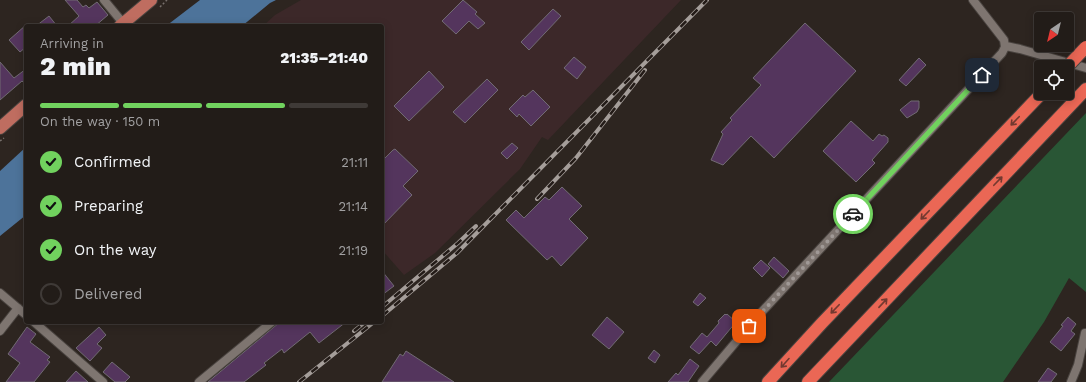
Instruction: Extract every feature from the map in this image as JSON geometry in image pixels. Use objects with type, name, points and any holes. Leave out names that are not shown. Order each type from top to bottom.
[{"type":"highway","points":[[1073,60],[1086,47]]},
{"type":"highway","points":[[808,382],[1083,93]]},
{"type":"highway","points":[[768,382],[822,323],[1035,100]]},
{"type":"main road","points":[[122,24],[151,0]]},
{"type":"main road","points":[[0,128],[24,107]]},
{"type":"street","points":[[104,0],[122,24]]},
{"type":"street","points":[[973,0],[1002,38],[1006,46]]},
{"type":"street","points":[[1006,46],[1086,68]]},
{"type":"street","points":[[702,382],[762,311],[1000,55],[1006,46]]},
{"type":"street","points":[[0,293],[24,314]]},
{"type":"street","points":[[0,331],[18,308]]},
{"type":"street","points":[[36,324],[103,382]]},
{"type":"street","points":[[199,382],[270,324]]},
{"type":"street","points":[[1071,382],[1078,365],[1085,333]]},
{"type":"shaded area","points":[[301,0],[681,0],[548,140],[542,137],[520,169],[435,253],[404,275],[384,252],[384,24],[265,24],[275,15]]},
{"type":"green space","points":[[1086,113],[1086,292],[1069,278],[1044,322],[1003,382],[829,382]]},
{"type":"water","points":[[200,0],[276,0],[270,3],[244,24],[169,24]]},
{"type":"water","points":[[24,149],[24,217],[0,236],[0,171]]},
{"type":"building","points":[[65,0],[77,0],[83,7],[86,5],[89,8],[97,2],[108,15],[97,24],[70,24],[79,16]]},
{"type":"building","points":[[463,0],[477,12],[475,14],[485,23],[478,29],[469,21],[456,34],[442,21]]},
{"type":"building","points":[[553,9],[561,16],[529,50],[521,42]]},
{"type":"building","points":[[49,16],[55,24],[39,24]]},
{"type":"building","points":[[805,23],[856,71],[774,158],[751,136],[723,165],[711,160],[723,134],[721,132],[732,120],[730,118],[761,85],[753,78]]},
{"type":"building","points":[[24,27],[24,49],[20,52],[9,40]]},
{"type":"building","points":[[574,57],[586,67],[577,79],[564,68]]},
{"type":"building","points":[[919,58],[926,65],[906,86],[899,80]]},
{"type":"building","points":[[0,62],[14,78],[24,70],[24,83],[22,81],[0,100]]},
{"type":"building","points":[[429,71],[444,87],[409,121],[394,106]]},
{"type":"building","points":[[487,79],[498,90],[465,123],[453,112]]},
{"type":"building","points":[[533,90],[550,107],[531,126],[519,114],[517,117],[509,109],[523,95],[525,97]]},
{"type":"building","points":[[911,101],[919,101],[919,108],[917,112],[907,118],[900,110]]},
{"type":"building","points":[[851,121],[873,141],[879,134],[888,138],[888,142],[872,160],[875,163],[856,182],[823,151]]},
{"type":"building","points":[[512,143],[518,148],[507,159],[501,153]]},
{"type":"building","points":[[395,149],[418,171],[403,186],[412,195],[384,224],[384,159]]},
{"type":"building","points":[[562,187],[582,206],[569,219],[588,238],[561,266],[552,256],[547,260],[506,220],[516,210],[524,218],[545,197],[549,200]]},
{"type":"building","points":[[774,257],[789,271],[783,278],[768,264]]},
{"type":"building","points":[[761,260],[770,268],[762,277],[753,268]]},
{"type":"building","points":[[384,274],[394,286],[384,294]]},
{"type":"building","points":[[700,293],[706,298],[698,306],[693,302]]},
{"type":"building","points":[[725,314],[736,322],[716,346],[711,341],[699,354],[690,347],[702,333],[707,337]]},
{"type":"building","points":[[607,317],[624,332],[609,349],[592,335]]},
{"type":"building","points":[[1068,317],[1076,324],[1071,331],[1075,334],[1061,351],[1050,342],[1063,326],[1061,325]]},
{"type":"building","points":[[278,324],[343,324],[319,343],[310,332],[284,353],[282,349],[264,363],[266,365],[244,382],[208,382]]},
{"type":"building","points":[[27,327],[36,334],[30,342],[50,357],[47,360],[50,362],[34,382],[6,382],[20,363],[8,354]]},
{"type":"building","points":[[99,327],[106,335],[97,344],[102,348],[90,361],[76,348]]},
{"type":"building","points":[[654,350],[660,355],[655,363],[648,358]]},
{"type":"building","points":[[406,351],[454,382],[382,382],[400,354],[403,356]]},
{"type":"building","points":[[690,359],[699,366],[688,382],[668,382],[676,373],[678,375]]},
{"type":"building","points":[[112,362],[130,377],[125,382],[115,382],[103,372]]},
{"type":"building","points":[[1048,368],[1057,374],[1051,382],[1038,382]]},
{"type":"building","points":[[76,371],[88,382],[66,382]]},
{"type":"railway","points":[[384,314],[457,253],[707,0]]},
{"type":"railway","points":[[537,199],[576,158],[645,70]]},
{"type":"railway","points":[[384,305],[476,226]]},
{"type":"railway","points":[[354,331],[363,324]]},
{"type":"railway","points":[[299,382],[372,324]]},
{"type":"way so far","points":[[749,326],[853,214]]},
{"type":"route","points":[[853,214],[957,100],[982,75]]}]
